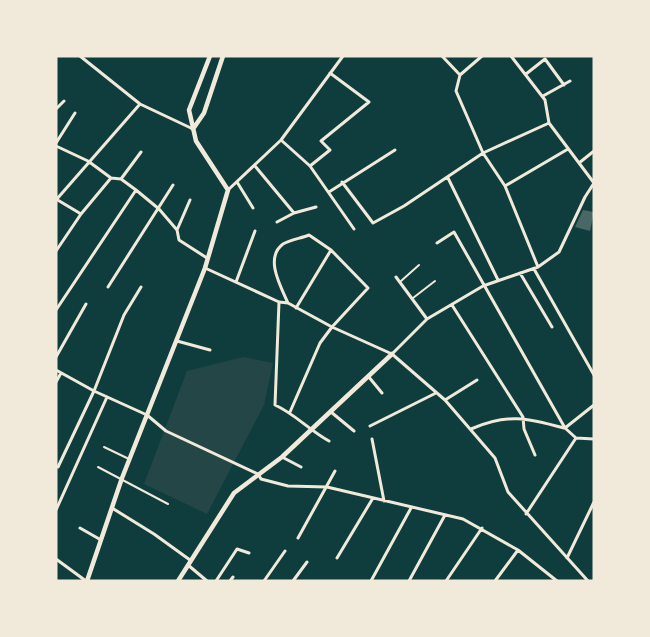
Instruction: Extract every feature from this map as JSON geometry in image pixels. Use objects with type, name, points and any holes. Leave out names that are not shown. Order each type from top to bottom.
[{"type":"main road","points":[[86,581],[129,459],[205,268],[228,190],[196,142],[189,110],[210,56]]},
{"type":"main road","points":[[193,129],[204,113],[222,56]]},
{"type":"main road","points":[[178,581],[188,562],[234,493],[282,457],[392,354]]},
{"type":"street","points":[[80,56],[140,104],[193,129]]},
{"type":"street","points":[[228,190],[281,140],[343,56]]},
{"type":"street","points":[[442,56],[460,75]]},
{"type":"street","points":[[482,56],[460,75],[456,91],[483,153],[505,186],[538,267]]},
{"type":"street","points":[[392,354],[427,319],[483,286],[534,269],[559,252],[585,197],[594,183],[549,123],[543,96],[511,56]]},
{"type":"street","points":[[526,74],[545,59],[564,85]]},
{"type":"street","points":[[310,166],[330,150],[321,142],[369,102],[330,73]]},
{"type":"street","points":[[543,96],[570,81]]},
{"type":"street","points":[[56,109],[64,101]]},
{"type":"street","points":[[81,214],[56,199],[140,104]]},
{"type":"street","points":[[75,113],[56,144],[88,161],[111,178],[121,179],[136,190],[159,209],[177,230],[179,240],[207,258]]},
{"type":"street","points":[[342,182],[373,223],[448,178],[483,153],[549,123]]},
{"type":"street","points":[[281,140],[310,166],[354,229]]},
{"type":"street","points":[[505,186],[568,149]]},
{"type":"street","points":[[329,192],[395,150]]},
{"type":"street","points":[[579,163],[594,151]]},
{"type":"street","points":[[121,179],[141,152]]},
{"type":"street","points":[[255,166],[294,213]]},
{"type":"street","points":[[56,251],[81,214],[111,178]]},
{"type":"street","points":[[448,178],[498,280]]},
{"type":"street","points":[[237,182],[253,208]]},
{"type":"street","points":[[108,287],[173,185]]},
{"type":"street","points":[[56,310],[136,190]]},
{"type":"street","points":[[177,230],[190,200]]},
{"type":"street","points":[[277,222],[294,213],[316,207]]},
{"type":"street","points":[[236,282],[255,230]]},
{"type":"street","points":[[437,243],[454,232],[565,428],[576,438],[594,439]]},
{"type":"street","points":[[288,303],[274,269],[278,252],[283,244],[310,235],[331,250],[368,288],[332,327],[313,357],[290,412]]},
{"type":"street","points":[[296,308],[331,250]]},
{"type":"street","points":[[205,268],[279,302],[288,303],[332,327],[392,354],[445,400],[471,428],[495,458],[508,492],[588,581]]},
{"type":"street","points":[[534,269],[594,375]]},
{"type":"street","points":[[520,274],[552,327]]},
{"type":"street","points":[[396,277],[427,319]]},
{"type":"street","points":[[56,466],[58,467],[94,391],[124,315],[141,287]]},
{"type":"street","points":[[279,302],[275,405],[290,412],[310,431],[329,441]]},
{"type":"street","points":[[56,357],[86,304]]},
{"type":"street","points":[[452,305],[524,417],[524,429],[535,454]]},
{"type":"street","points":[[176,341],[210,350]]},
{"type":"street","points":[[56,370],[94,391],[147,415],[166,431],[258,474],[261,479],[288,486],[327,487],[463,519],[518,550],[557,581]]},
{"type":"street","points":[[56,382],[62,373]]},
{"type":"street","points":[[367,376],[382,393]]},
{"type":"street","points":[[445,400],[477,380]]},
{"type":"street","points":[[370,426],[436,393]]},
{"type":"street","points":[[56,510],[107,397]]},
{"type":"street","points":[[565,428],[594,405]]},
{"type":"street","points":[[330,412],[354,431]]},
{"type":"street","points":[[471,428],[485,423],[524,417],[565,428]]},
{"type":"street","points":[[526,514],[576,438]]},
{"type":"street","points":[[372,439],[384,501]]},
{"type":"street","points":[[282,457],[300,467]]},
{"type":"street","points":[[298,538],[335,471]]},
{"type":"street","points":[[337,558],[373,498]]},
{"type":"street","points":[[566,558],[594,502]]},
{"type":"street","points":[[112,508],[154,534],[188,562],[207,581]]},
{"type":"street","points":[[371,581],[410,508]]},
{"type":"street","points":[[409,581],[445,515]]},
{"type":"street","points":[[80,528],[101,540]]},
{"type":"street","points":[[446,581],[482,528]]},
{"type":"street","points":[[216,581],[237,549],[249,553]]},
{"type":"street","points":[[495,581],[518,550]]},
{"type":"street","points":[[264,581],[286,551]]},
{"type":"street","points":[[56,559],[86,581]]},
{"type":"street","points":[[294,581],[307,562]]},
{"type":"lane","points":[[400,282],[419,265]]},
{"type":"lane","points":[[413,298],[435,281]]},
{"type":"lane","points":[[104,447],[129,459]]},
{"type":"lane","points":[[98,467],[168,504]]},
{"type":"shaded area","points":[[243,357],[273,363],[264,405],[207,514],[144,484],[187,371]]},
{"type":"building","points":[[583,210],[594,212],[590,231],[575,227]]}]
